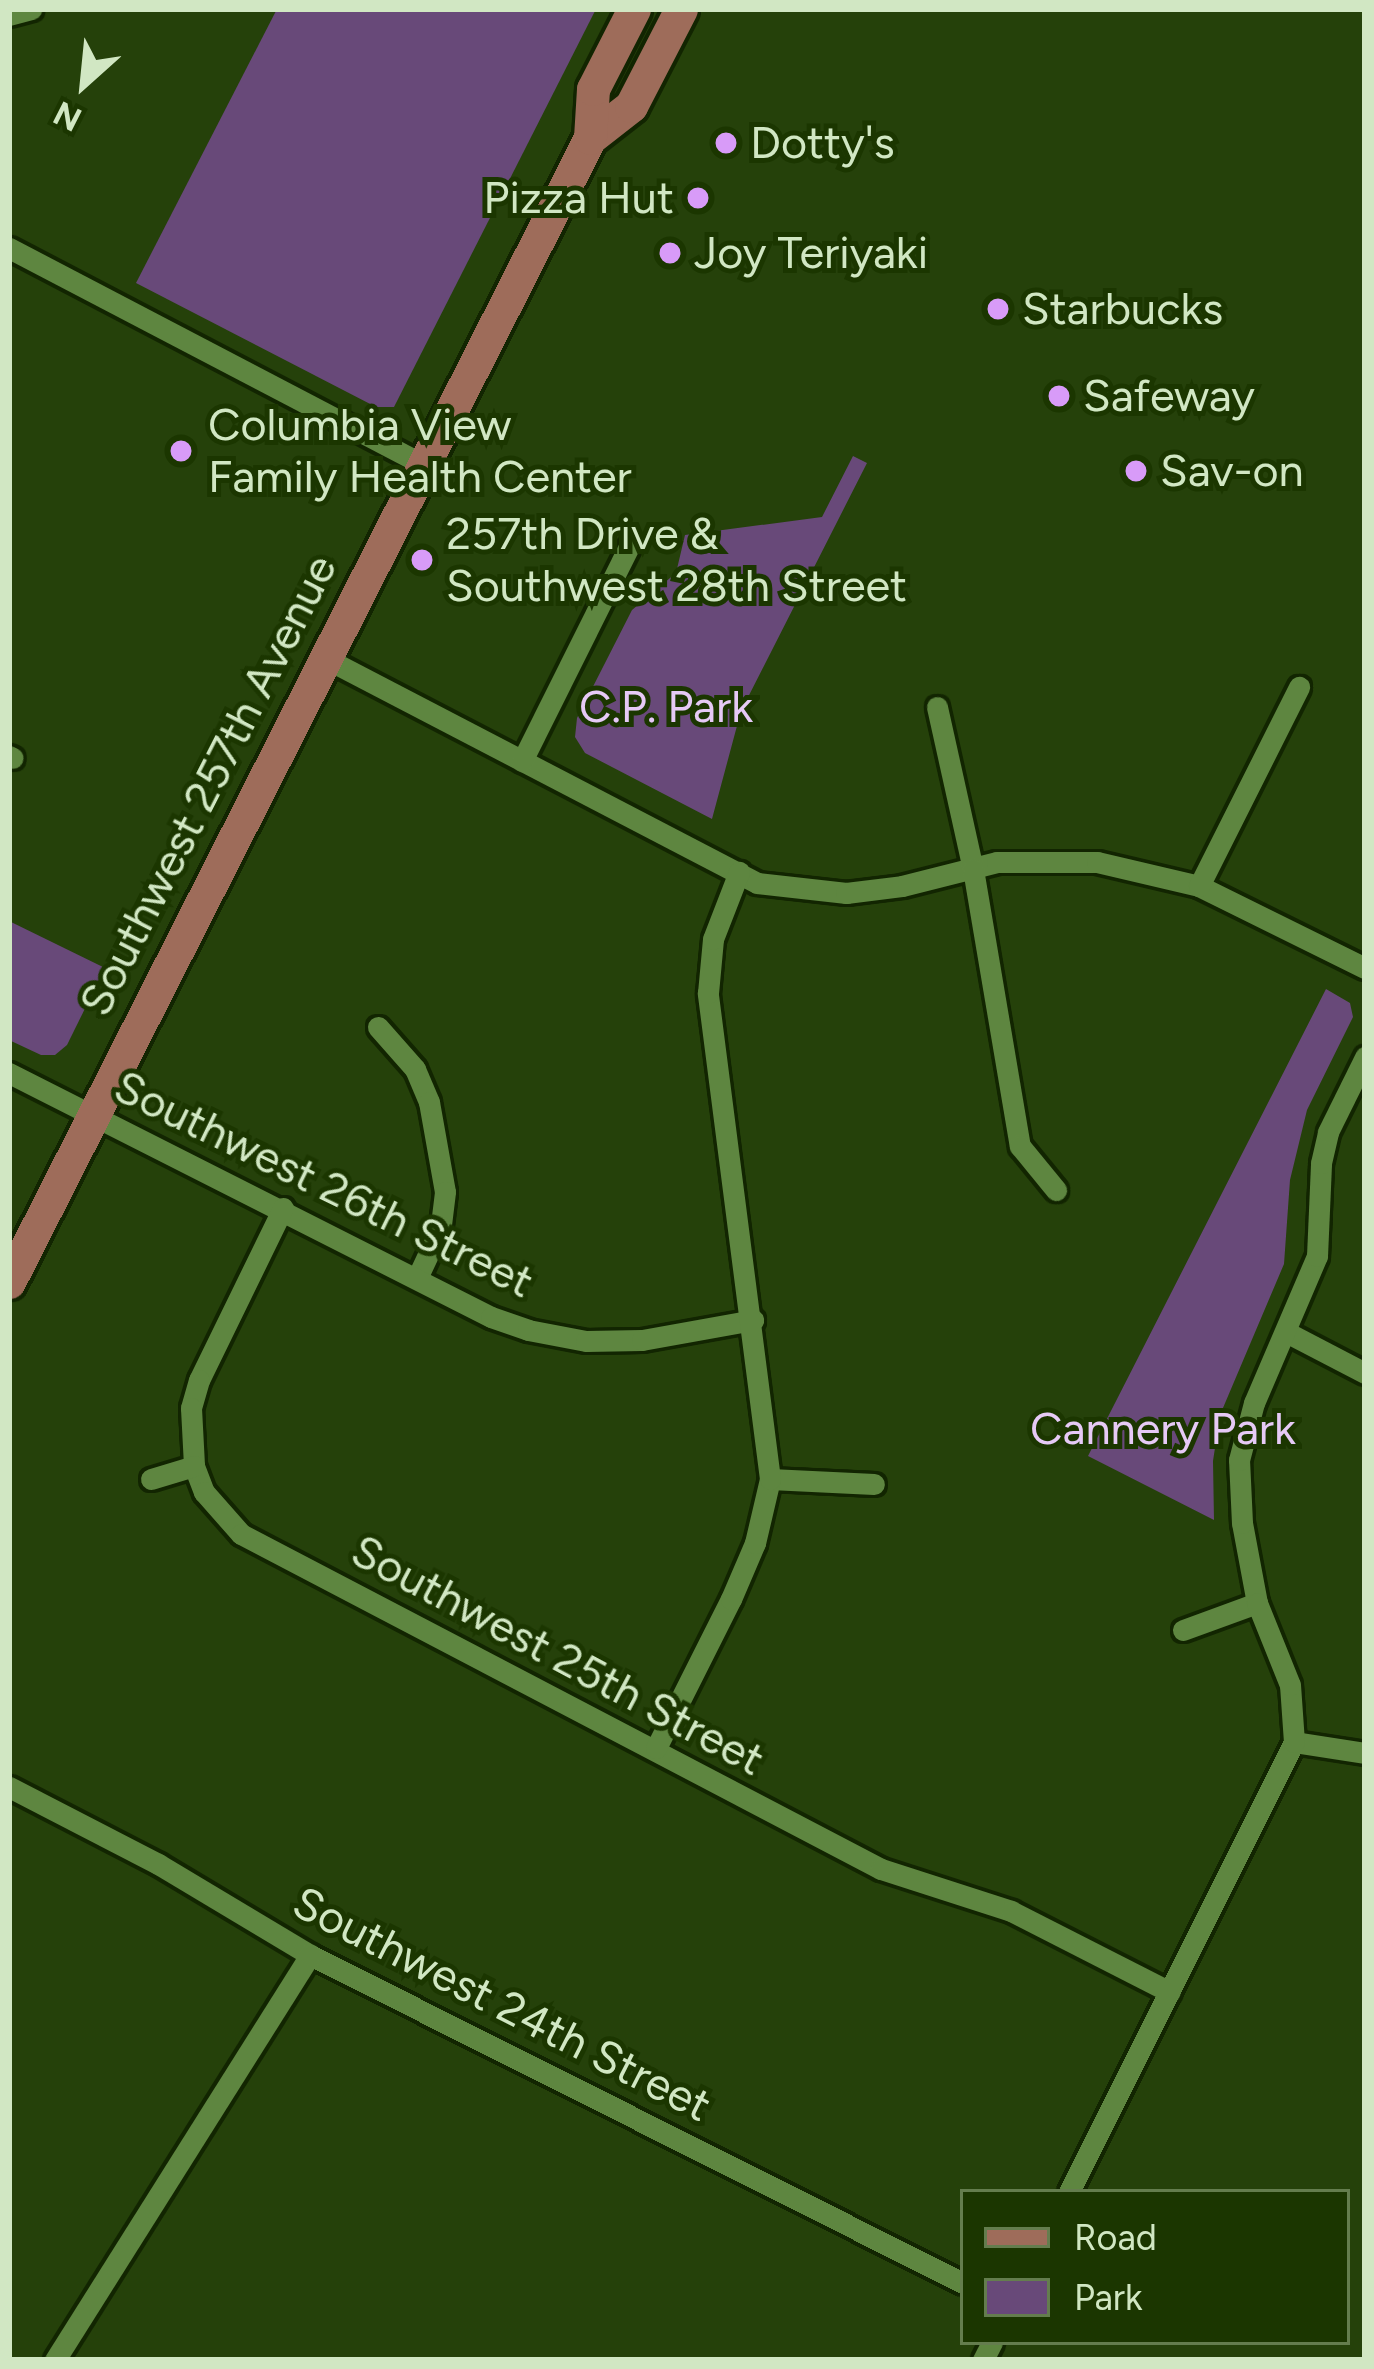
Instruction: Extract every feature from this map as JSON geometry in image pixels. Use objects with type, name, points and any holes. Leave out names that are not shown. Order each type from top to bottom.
[{"type":"main road","name":"Southwest 257th Avenue","points":[[590,138],[592,89],[634,9]]},
{"type":"main road","name":"Southwest 257th Avenue","points":[[9,1282],[322,657],[590,138],[631,106],[681,9]]},
{"type":"street","points":[[9,15],[31,9]]},
{"type":"street","points":[[9,248],[422,464]]},
{"type":"street","points":[[522,760],[629,546]]},
{"type":"street","points":[[322,657],[757,883],[845,893],[998,862],[1064,860],[1160,873],[1199,886],[1365,968]]},
{"type":"street","points":[[1199,886],[1298,687]]},
{"type":"street","points":[[937,707],[973,869],[1020,1146],[1056,1190]]},
{"type":"street","points":[[656,1748],[747,1561],[770,1479],[753,1320],[712,1054],[707,970],[722,910],[740,872]]},
{"type":"street","points":[[378,1027],[415,1069],[429,1102],[445,1192],[441,1227],[417,1278]]},
{"type":"street","points":[[1071,2189],[1294,1742],[1291,1685],[1257,1603],[1242,1523],[1239,1460],[1254,1403],[1288,1333],[1317,1256],[1321,1163],[1328,1132],[1365,1057]]},
{"type":"street","name":"Southwest 26th Street","points":[[9,1072],[491,1317],[561,1338],[642,1340],[753,1320]]},
{"type":"street","name":"Southwest 25th Street","points":[[283,1208],[199,1380],[189,1436],[194,1466],[220,1515],[242,1534],[881,1869],[1011,1911],[1170,1992]]},
{"type":"street","points":[[1288,1333],[1365,1373]]},
{"type":"street","points":[[152,1479],[194,1466]]},
{"type":"street","points":[[770,1479],[874,1484]]},
{"type":"street","points":[[1183,1630],[1257,1603]]},
{"type":"street","points":[[1294,1742],[1365,1753]]},
{"type":"street","name":"Southwest 24th Street","points":[[9,1787],[158,1864],[310,1954],[960,2281]]},
{"type":"street","points":[[55,2360],[310,1954]]},
{"type":"green space","points":[[277,9],[596,9],[394,407],[376,407],[136,283]]},
{"type":"green space","name":"C.P. Park","points":[[853,456],[867,463],[741,711],[712,819],[585,753],[575,737],[577,718],[632,610],[676,573],[685,535],[822,517]]},
{"type":"green space","points":[[9,921],[105,968],[67,1045],[55,1055],[41,1055],[9,1040]]},
{"type":"green space","name":"Cannery Park","points":[[1326,989],[1350,1003],[1353,1017],[1307,1110],[1290,1180],[1284,1264],[1220,1415],[1213,1461],[1214,1520],[1088,1456]]},
{"type":"place","name":"Dotty's","points":[[726,143]]},
{"type":"place","name":"Pizza Hut","points":[[698,198]]},
{"type":"place","name":"Joy Teriyaki","points":[[670,253]]},
{"type":"place","name":"Starbucks","points":[[998,309]]},
{"type":"place","name":"Safeway","points":[[1059,396]]},
{"type":"place","name":"Columbia View Family Health Center","points":[[181,451]]},
{"type":"place","name":"Sav-on","points":[[1136,471]]},
{"type":"place","name":"257th Drive & Southwest 28th Street","points":[[422,560]]}]
